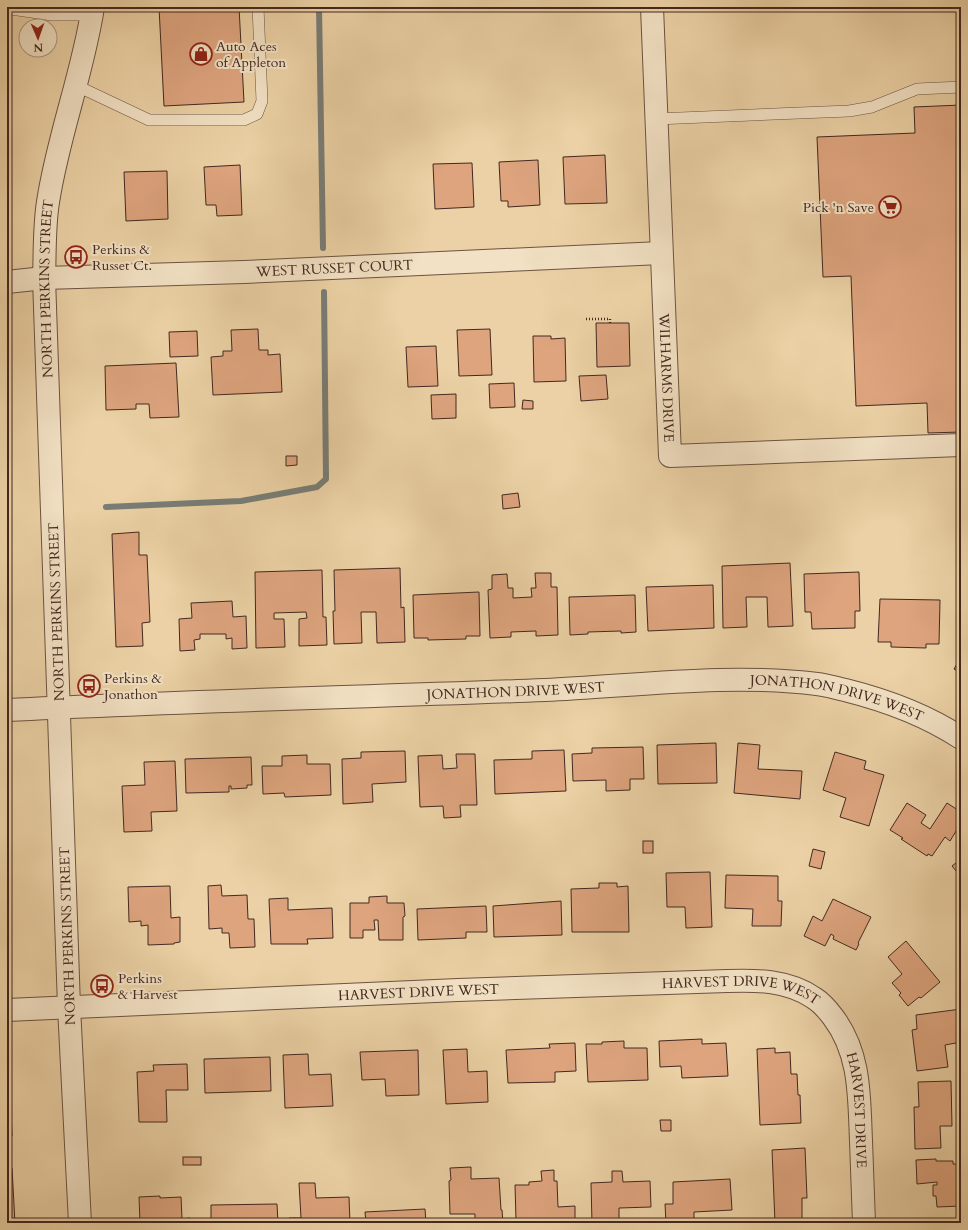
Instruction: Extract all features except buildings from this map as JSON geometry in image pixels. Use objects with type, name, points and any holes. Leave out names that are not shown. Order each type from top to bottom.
[{"type":"street","name":"WILHARMS DRIVE","points":[[652,7],[670,456],[961,445]]},
{"type":"street","name":"NORTH PERKINS STREET","points":[[80,1223],[69,1007],[44,278],[45,229],[48,202],[62,136],[93,11]]},
{"type":"street","name":"WEST RUSSET COURT","points":[[7,282],[44,278],[259,272],[661,253]]},
{"type":"street","name":"JONATHON DRIVE WEST","points":[[7,710],[547,690],[723,680],[777,680],[819,684],[873,697],[915,713],[950,730],[961,738]]},
{"type":"street","name":"HARVEST DRIVE WEST","points":[[7,1010],[451,990],[757,980],[781,984],[801,991],[814,997],[824,1005]]},
{"type":"street","name":"HARVEST DRIVE","points":[[824,1005],[843,1029],[851,1049],[856,1068],[859,1088],[864,1223]]},
{"type":"lane","points":[[8,7],[52,15],[93,11]]},
{"type":"lane","points":[[75,85],[149,120],[244,120],[257,114],[262,101],[258,7]]},
{"type":"lane","points":[[656,119],[849,111],[872,107],[917,89],[961,87]]},
{"type":"path","points":[[586,319],[610,319],[610,323]]},
{"type":"waterway","points":[[319,7],[323,248]]},
{"type":"waterway","points":[[106,507],[241,501],[317,487],[326,479],[324,292]]},
{"type":"place","name":"Auto Aces of Appleton","points":[[201,54]]},
{"type":"place","name":"Pick 'n Save","points":[[890,207]]},
{"type":"place","name":"Perkins & Russet Ct.","points":[[76,257]]},
{"type":"place","name":"Perkins & Jonathon","points":[[89,686]]},
{"type":"place","name":"Perkins & Harvest","points":[[102,986]]}]
